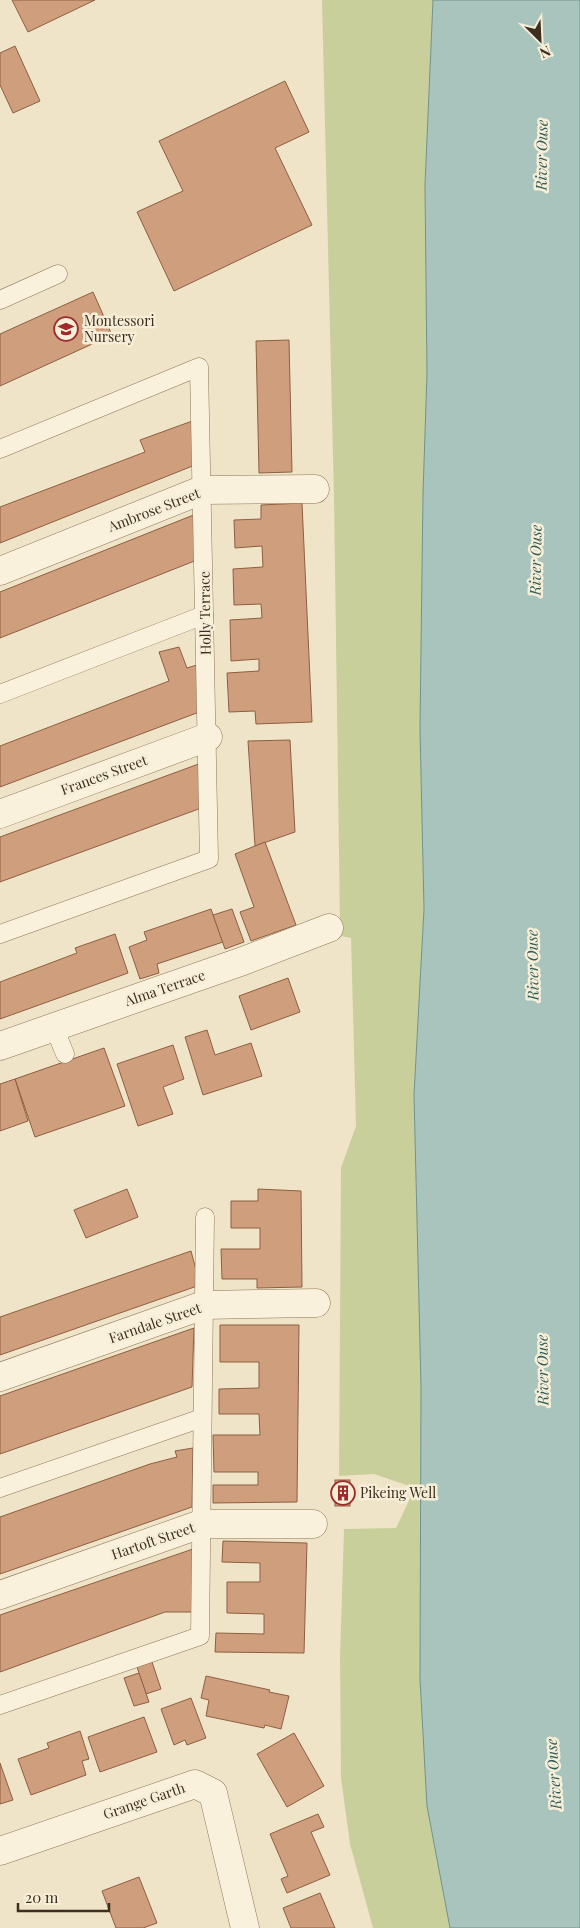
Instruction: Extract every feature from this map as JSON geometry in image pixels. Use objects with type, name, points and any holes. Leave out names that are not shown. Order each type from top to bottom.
[{"type":"street","name":"Ambrose Street","points":[[0,571],[202,490],[316,489]]},
{"type":"street","name":"Frances Street","points":[[0,814],[208,737]]},
{"type":"street","name":"Alma Terrace","points":[[0,1046],[243,961],[329,928]]},
{"type":"street","name":"Farndale Street","points":[[0,1377],[204,1305],[316,1303]]},
{"type":"street","name":"Hartoft Street","points":[[0,1595],[201,1524],[313,1524]]},
{"type":"street","name":"Grange Garth","points":[[0,1850],[195,1784],[213,1793],[245,1928]]},
{"type":"lane","points":[[0,300],[58,274]]},
{"type":"lane","name":"Holly Terrace","points":[[0,449],[199,367],[210,859],[0,934]]},
{"type":"lane","points":[[0,694],[204,614]]},
{"type":"lane","points":[[54,1027],[65,1054]]},
{"type":"lane","points":[[0,1705],[200,1636],[205,1217]]},
{"type":"lane","points":[[0,1488],[202,1418]]},
{"type":"green space","points":[[322,0],[433,0],[425,185],[427,374],[423,493],[420,728],[424,909],[414,1095],[421,1386],[420,1679],[427,1806],[450,1928],[373,1928],[350,1844],[341,1778],[340,1658],[344,1529],[396,1528],[415,1488],[374,1474],[339,1476],[341,1168],[356,1126],[351,938],[341,936],[340,926],[334,497]]},
{"type":"water","name":"River Ouse","points":[[433,0],[580,0],[580,1928],[450,1928],[427,1806],[420,1679],[421,1386],[414,1095],[424,909],[420,728],[423,493],[427,374],[425,185]]},
{"type":"building","points":[[12,0],[95,0],[28,32]]},
{"type":"building","points":[[15,46],[40,101],[13,113],[0,85],[0,53]]},
{"type":"building","points":[[285,81],[309,132],[275,148],[312,225],[174,291],[137,212],[183,191],[159,141]]},
{"type":"building","points":[[93,292],[112,335],[0,386],[0,334]]},
{"type":"building","points":[[289,340],[292,472],[259,473],[256,341]]},
{"type":"building","points":[[195,420],[195,465],[0,543],[0,507],[145,452],[140,440]]},
{"type":"building","points":[[302,503],[312,722],[256,724],[255,711],[229,712],[227,673],[259,671],[259,659],[231,661],[230,620],[262,618],[261,604],[234,605],[233,569],[263,567],[262,546],[235,548],[234,520],[261,519],[261,505]]},
{"type":"building","points":[[196,514],[197,560],[0,638],[0,592]]},
{"type":"building","points":[[179,647],[187,668],[200,664],[202,711],[0,787],[0,746],[169,681],[159,652]]},
{"type":"building","points":[[290,740],[295,832],[255,846],[248,741]]},
{"type":"building","points":[[204,762],[204,807],[0,882],[0,837]]},
{"type":"building","points":[[265,842],[296,925],[251,941],[240,912],[254,907],[235,854]]},
{"type":"building","points":[[211,909],[223,942],[157,964],[159,973],[140,979],[129,947],[147,940],[144,932]]},
{"type":"building","points":[[232,909],[244,942],[225,949],[213,915]]},
{"type":"building","points":[[115,934],[128,973],[0,1019],[0,982],[77,953],[75,948]]},
{"type":"building","points":[[288,978],[300,1012],[251,1030],[239,996]]},
{"type":"building","points":[[207,1030],[215,1055],[251,1043],[262,1076],[203,1095],[185,1037]]},
{"type":"building","points":[[173,1045],[184,1079],[163,1087],[173,1114],[138,1126],[117,1064]]},
{"type":"building","points":[[104,1048],[125,1106],[35,1137],[15,1079]]},
{"type":"building","points":[[15,1079],[28,1121],[0,1131],[0,1084]]},
{"type":"building","points":[[127,1189],[138,1217],[86,1238],[74,1210]]},
{"type":"building","points":[[258,1189],[301,1191],[302,1287],[257,1288],[257,1279],[222,1279],[221,1249],[260,1249],[260,1228],[231,1228],[231,1201],[258,1201]]},
{"type":"building","points":[[191,1251],[200,1285],[0,1355],[0,1317]]},
{"type":"building","points":[[220,1325],[299,1325],[297,1502],[213,1503],[213,1485],[258,1485],[258,1472],[214,1472],[213,1435],[260,1435],[259,1414],[219,1414],[219,1389],[259,1388],[259,1362],[220,1362]]},
{"type":"building","points":[[194,1328],[192,1387],[0,1454],[0,1396]]},
{"type":"building","points":[[193,1448],[192,1507],[0,1574],[0,1517],[150,1464],[177,1457],[175,1451]]},
{"type":"building","name":"Pikeing Well","points":[[335,1480],[350,1480],[350,1506],[335,1506]]},
{"type":"building","points":[[223,1541],[307,1543],[304,1653],[215,1652],[216,1633],[264,1634],[264,1614],[227,1613],[227,1582],[260,1582],[260,1563],[222,1562]]},
{"type":"building","points":[[193,1549],[192,1612],[165,1612],[0,1672],[0,1615]]},
{"type":"building","points":[[152,1662],[161,1689],[146,1694],[137,1667]]},
{"type":"building","points":[[139,1673],[149,1702],[134,1706],[124,1678]]},
{"type":"building","points":[[206,1676],[289,1696],[281,1729],[265,1725],[264,1728],[206,1716],[209,1700],[201,1698]]},
{"type":"building","points":[[191,1698],[206,1738],[187,1745],[185,1740],[174,1745],[161,1709]]},
{"type":"building","points":[[144,1717],[157,1752],[100,1772],[88,1737]]},
{"type":"building","points":[[80,1731],[89,1759],[82,1761],[86,1775],[31,1795],[18,1759],[49,1748],[47,1743]]},
{"type":"building","points":[[294,1733],[324,1786],[287,1807],[257,1754]]},
{"type":"building","points":[[0,1763],[13,1800],[0,1804]]},
{"type":"building","points":[[318,1814],[324,1827],[311,1832],[330,1875],[287,1893],[281,1879],[288,1876],[270,1834]]},
{"type":"building","points":[[139,1877],[157,1923],[143,1928],[116,1928],[102,1891]]},
{"type":"building","points":[[320,1893],[335,1928],[291,1928],[283,1908]]},
{"type":"place","name":"Montessori Nursery","points":[[66,329]]},
{"type":"place","name":"Pikeing Well","points":[[343,1493]]}]
